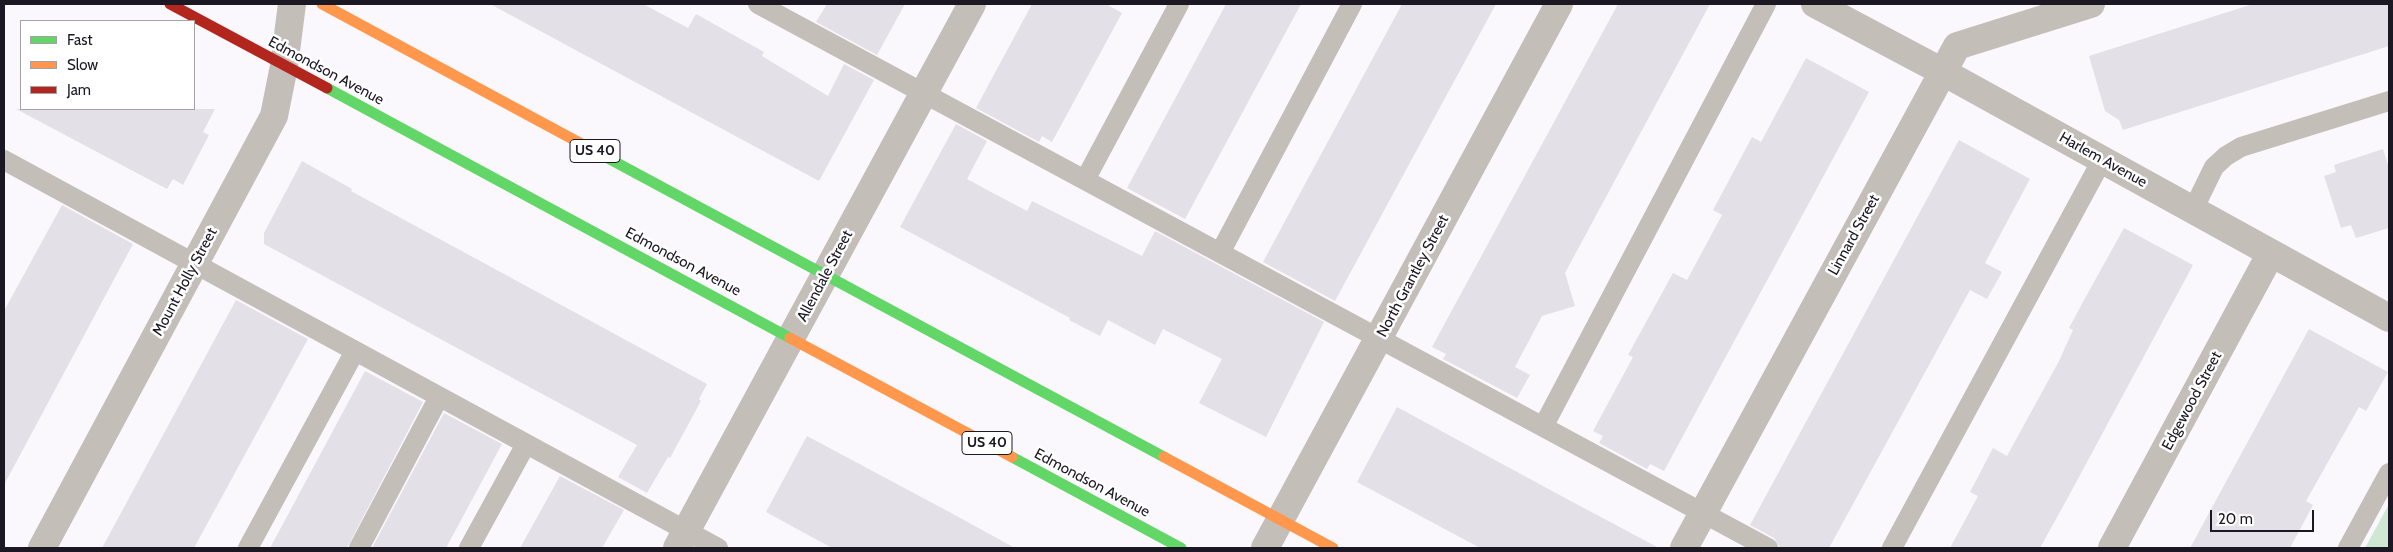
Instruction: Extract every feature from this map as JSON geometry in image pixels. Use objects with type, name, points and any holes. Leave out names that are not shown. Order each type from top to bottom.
[{"type":"main road","name":"Edmondson Avenue","points":[[170,4],[1182,548]]},
{"type":"main road","name":"US 40","points":[[322,4],[1332,548]]},
{"type":"street","name":"Mount Holly Street","points":[[42,548],[274,116],[284,66],[292,4]]},
{"type":"street","name":"Allendale Street","points":[[682,540],[972,4]]},
{"type":"street","name":"North Grantley Street","points":[[1265,548],[1380,339],[1559,4]]},
{"type":"street","name":"Harlem Avenue","points":[[1815,4],[1943,72],[2389,318]]},
{"type":"street","name":"Linnard Street","points":[[1684,548],[1957,46],[2091,4]]},
{"type":"street","name":"Edgewood Street","points":[[2112,548],[2271,253]]},
{"type":"lane","points":[[760,4],[1768,548]]},
{"type":"lane","points":[[1085,180],[1180,4]]},
{"type":"lane","points":[[1220,253],[1352,4]]},
{"type":"lane","points":[[1543,427],[1766,4]]},
{"type":"lane","points":[[2193,210],[2214,167],[2226,156],[2241,147],[2389,101]]},
{"type":"lane","points":[[4,160],[526,444],[682,540],[718,548]]},
{"type":"lane","points":[[1894,547],[2102,160]]},
{"type":"lane","points":[[248,548],[355,351]]},
{"type":"lane","points":[[359,548],[439,396]]},
{"type":"lane","points":[[469,548],[526,444]]},
{"type":"lane","points":[[2348,548],[2389,473]]},
{"type":"green space","points":[[2389,504],[2389,548],[2365,548]]},
{"type":"building","points":[[490,4],[643,4],[688,28],[696,14],[764,52],[762,56],[828,96],[844,64],[874,80],[819,181]]},
{"type":"building","points":[[827,4],[905,4],[877,55],[816,22]]},
{"type":"building","points":[[1032,4],[1106,4],[1122,13],[1052,142],[1042,136],[1039,142],[976,108]]},
{"type":"building","points":[[1226,4],[1301,4],[1185,219],[1127,188]]},
{"type":"building","points":[[1402,4],[1496,4],[1335,301],[1263,262]]},
{"type":"building","points":[[1618,4],[1710,4],[1565,273],[1575,306],[1542,316],[1515,367],[1530,375],[1517,398],[1443,359],[1446,354],[1432,347]]},
{"type":"building","points":[[2253,4],[2389,4],[2389,46],[2123,130],[2119,120],[2105,111],[2089,56]]},
{"type":"building","points":[[1806,58],[1869,92],[1664,471],[1650,464],[1647,469],[1599,443],[1603,436],[1593,431],[1633,357],[1628,355],[1673,273],[1687,280],[1722,215],[1713,210],[1752,137],[1761,142]]},
{"type":"building","points":[[16,109],[215,109],[203,132],[209,135],[183,185],[173,179],[167,189]]},
{"type":"building","points":[[956,124],[987,141],[967,179],[993,193],[1027,211],[1032,201],[1142,256],[1155,231],[1324,322],[1266,437],[1199,403],[1222,359],[1163,329],[1155,345],[1108,320],[1100,336],[900,227]]},
{"type":"building","points":[[1959,140],[2030,179],[1985,263],[2002,272],[1987,299],[1970,290],[1829,548],[1780,548],[1774,538],[1750,525]]},
{"type":"building","points":[[2383,149],[2389,168],[2389,228],[2356,238],[2351,225],[2341,228],[2324,176],[2336,172],[2334,165]]},
{"type":"building","points":[[302,161],[352,189],[351,191],[707,384],[699,399],[701,401],[670,458],[668,457],[647,493],[618,477],[637,445],[264,244],[264,233]]},
{"type":"building","points":[[62,205],[133,244],[4,485],[4,311]]},
{"type":"building","points":[[2124,228],[2193,265],[2072,490],[2040,548],[1950,548],[1978,496],[1970,492],[1993,448],[2007,456],[2059,361],[2073,330],[2069,328]]},
{"type":"building","points":[[236,300],[308,339],[194,548],[102,548]]},
{"type":"building","points":[[2309,329],[2388,372],[2366,411],[2359,407],[2306,501],[2313,505],[2290,548],[2190,548]]},
{"type":"building","points":[[365,371],[423,402],[347,548],[270,548]]},
{"type":"building","points":[[1397,407],[1659,548],[1480,548],[1357,482]]},
{"type":"building","points":[[444,413],[502,444],[446,548],[372,548]]},
{"type":"building","points":[[807,436],[1015,548],[832,548],[766,512]]},
{"type":"building","points":[[560,476],[624,510],[602,548],[520,548]]},
{"type":"traffic: fast","points":[[327,88],[790,338]]},
{"type":"traffic: fast","points":[[591,149],[1164,457]]},
{"type":"traffic: fast","points":[[1012,457],[1181,548]]},
{"type":"traffic: slow","points":[[322,4],[591,149]]},
{"type":"traffic: slow","points":[[790,338],[1012,457]]},
{"type":"traffic: slow","points":[[1164,457],[1333,548]]},
{"type":"traffic: jam","points":[[170,4],[327,88]]}]
